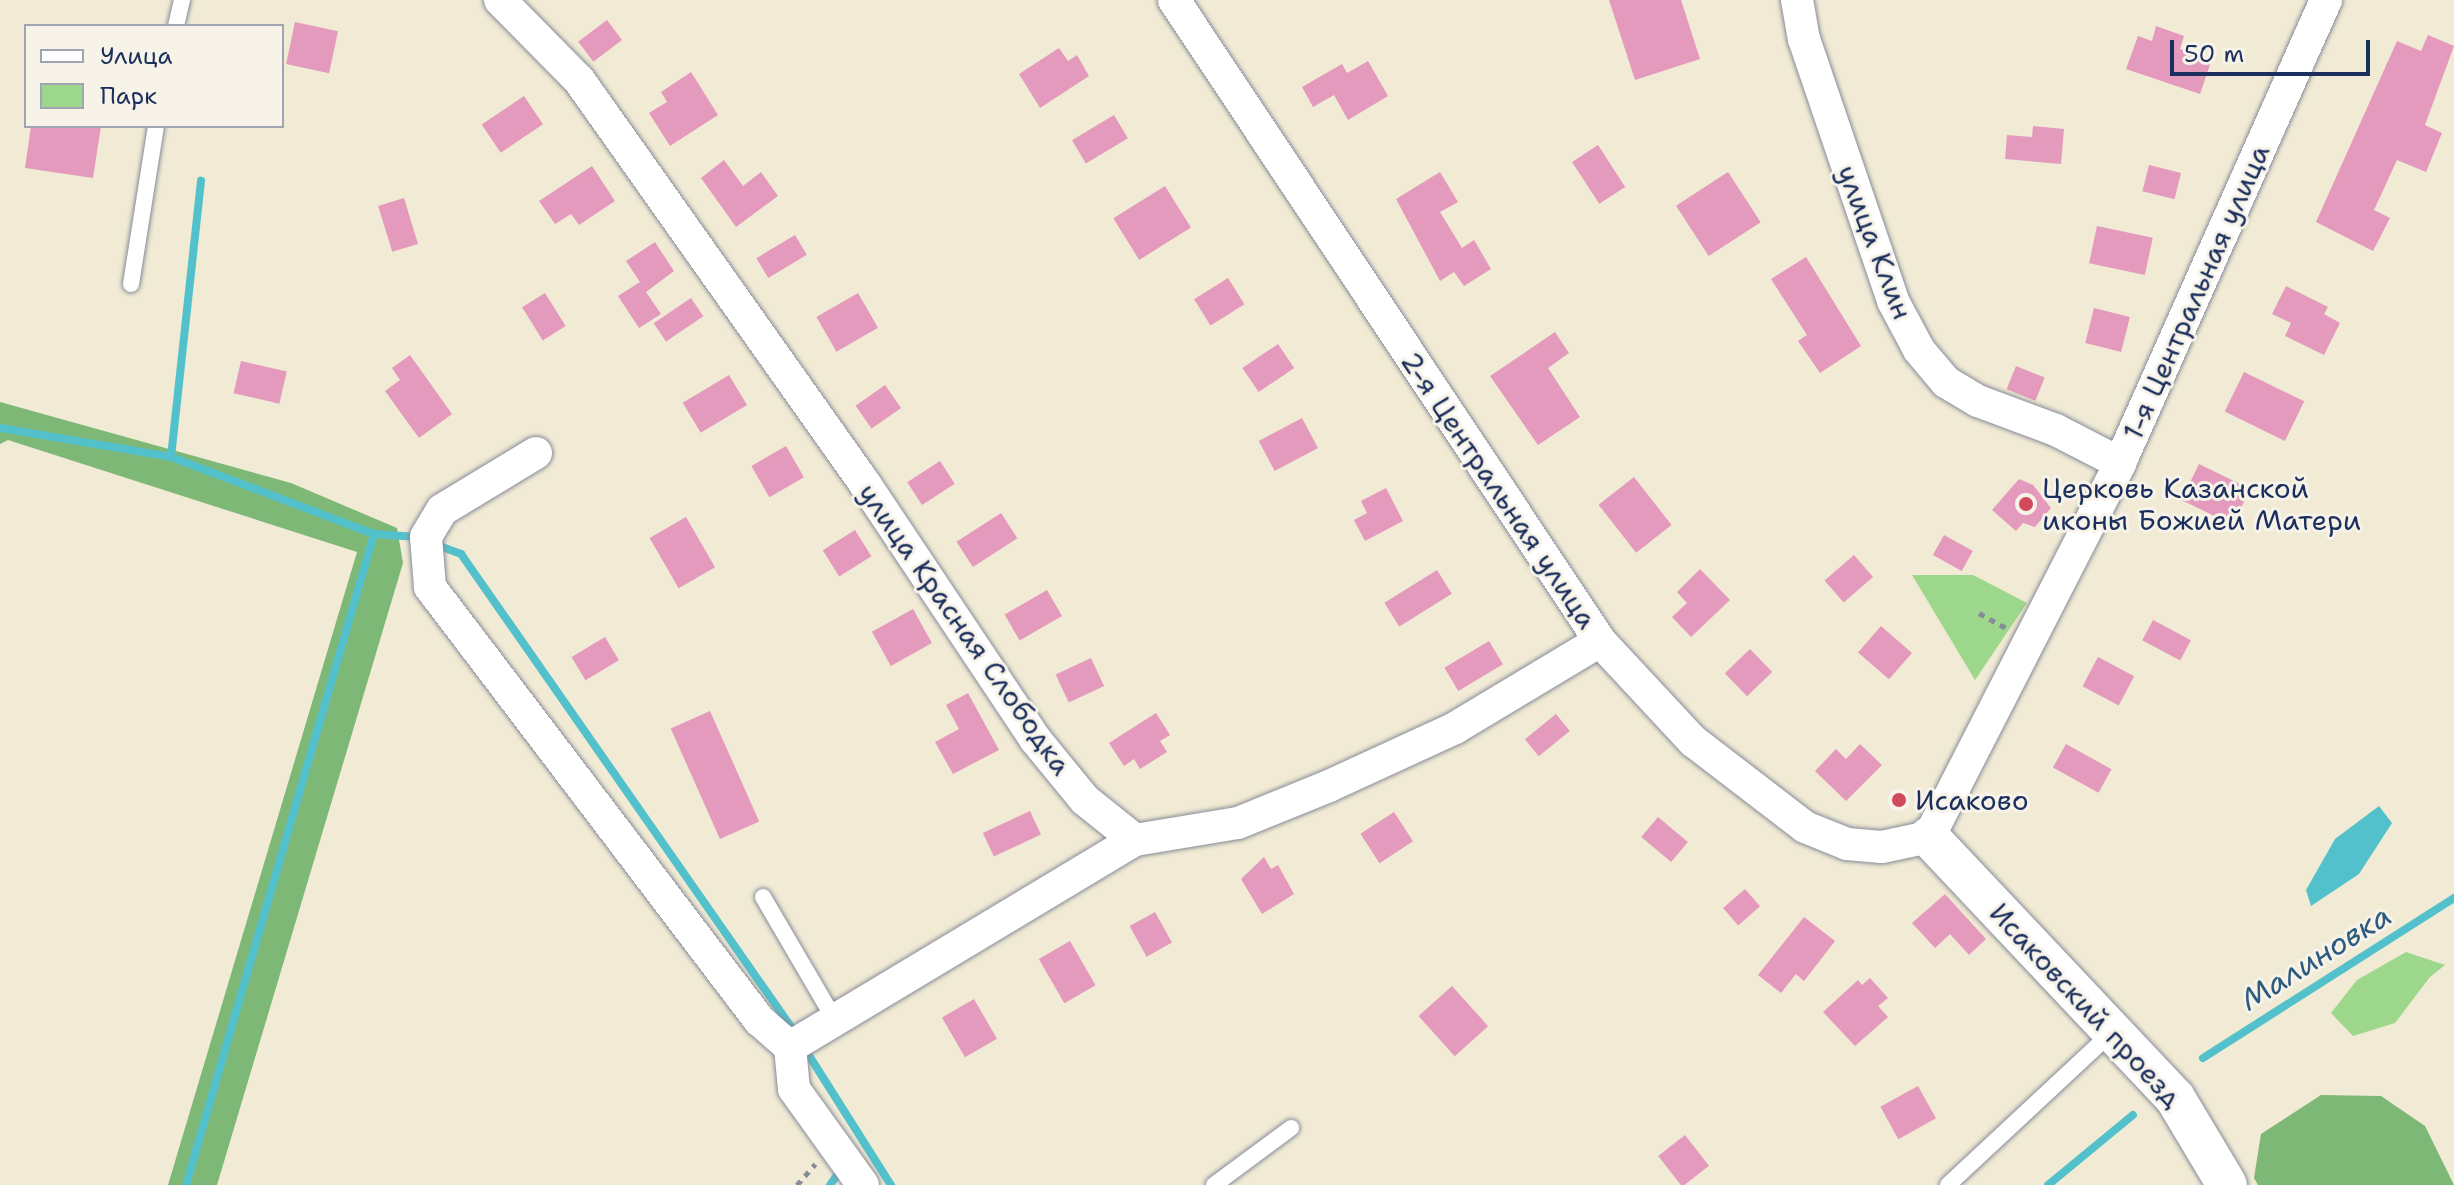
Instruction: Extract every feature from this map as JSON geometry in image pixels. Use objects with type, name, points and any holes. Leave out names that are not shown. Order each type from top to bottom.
[{"type":"street","name":"улица Красная Слободка","points":[[500,0],[579,80],[865,484],[1035,739],[1085,800],[1135,840]]},
{"type":"street","name":"2-я Центральная улица","points":[[1174,0],[1600,641],[1693,741],[1805,827],[1859,845],[1882,847],[1929,837]]},
{"type":"street","name":"улица Клин","points":[[1797,0],[1804,39],[1893,301],[1919,350],[1946,382],[1978,401],[2056,430],[2120,463]]},
{"type":"street","name":"1-я Центральная улица","points":[[1929,837],[2120,463],[2326,0]]},
{"type":"street","points":[[536,453],[442,510],[426,537],[430,587],[759,1020],[790,1047],[794,1089],[863,1185]]},
{"type":"street","points":[[790,1047],[1135,840],[1238,823],[1329,786],[1455,728],[1600,641]]},
{"type":"street","name":"Исаковский проезд","points":[[1929,837],[2175,1098],[2227,1185]]},
{"type":"lane","points":[[176,24],[182,0]]},
{"type":"lane","points":[[131,284],[156,128]]},
{"type":"lane","points":[[763,897],[835,1020]]},
{"type":"lane","points":[[1948,1185],[2112,1032]]},
{"type":"lane","points":[[1214,1185],[1291,1128]]},
{"type":"green space","points":[[0,402],[291,483],[397,528],[403,563],[217,1185],[168,1185],[357,552],[8,440],[0,444]]},
{"type":"green space","points":[[1912,575],[1973,575],[2027,603],[1975,680]]},
{"type":"green space","points":[[2406,952],[2445,965],[2430,977],[2395,1023],[2353,1036],[2331,1013],[2357,980]]},
{"type":"green space","points":[[2321,1095],[2381,1096],[2425,1126],[2454,1185],[2258,1185],[2254,1178],[2261,1134]]},
{"type":"water","points":[[2379,806],[2392,823],[2359,874],[2311,906],[2306,890],[2335,839]]},
{"type":"building","points":[[1609,0],[1681,0],[1700,59],[1635,80]]},
{"type":"building","points":[[607,20],[622,40],[593,62],[578,42]]},
{"type":"building","points":[[295,22],[338,31],[329,73],[286,64]]},
{"type":"building","points":[[2156,26],[2184,36],[2180,49],[2212,59],[2200,94],[2126,69],[2138,36],[2152,41]]},
{"type":"building","points":[[2428,35],[2454,46],[2425,125],[2442,133],[2426,172],[2397,160],[2374,210],[2390,218],[2373,251],[2316,222],[2397,41],[2421,51]]},
{"type":"building","points":[[1059,48],[1068,61],[1077,55],[1089,76],[1040,108],[1019,74]]},
{"type":"building","points":[[1368,61],[1388,96],[1348,120],[1334,95],[1313,107],[1302,87],[1342,64],[1347,73]]},
{"type":"building","points":[[691,72],[718,115],[670,146],[649,113],[667,102],[661,92]]},
{"type":"building","points":[[524,96],[543,124],[501,153],[482,125]]},
{"type":"building","points":[[1114,115],[1128,138],[1086,163],[1072,140]]},
{"type":"building","points":[[2033,126],[2064,129],[2061,164],[2005,159],[2007,135],[2032,137]]},
{"type":"building","points":[[31,128],[101,128],[93,178],[25,168]]},
{"type":"building","points":[[1598,145],[1625,187],[1599,204],[1572,162]]},
{"type":"building","points":[[724,160],[743,186],[761,172],[778,196],[736,227],[701,178]]},
{"type":"building","points":[[2149,165],[2181,173],[2174,199],[2142,191]]},
{"type":"building","points":[[592,166],[615,201],[579,225],[571,214],[555,224],[539,201]]},
{"type":"building","points":[[1440,172],[1458,202],[1440,212],[1462,248],[1474,240],[1491,269],[1464,286],[1454,272],[1440,281],[1396,199]]},
{"type":"building","points":[[1728,172],[1761,222],[1709,256],[1676,206]]},
{"type":"building","points":[[1165,186],[1191,228],[1139,260],[1113,218]]},
{"type":"building","points":[[404,198],[418,244],[392,252],[378,206]]},
{"type":"building","points":[[2097,226],[2153,238],[2145,275],[2089,263]]},
{"type":"building","points":[[795,235],[807,255],[768,278],[756,258]]},
{"type":"building","points":[[655,242],[674,271],[646,292],[661,314],[639,328],[618,296],[640,282],[626,261]]},
{"type":"building","points":[[1806,257],[1861,346],[1820,373],[1798,341],[1807,335],[1771,279]]},
{"type":"building","points":[[1228,278],[1244,304],[1211,325],[1194,299]]},
{"type":"building","points":[[2286,286],[2328,307],[2324,314],[2340,323],[2324,355],[2285,336],[2291,323],[2272,314]]},
{"type":"building","points":[[545,293],[566,326],[543,340],[522,307]]},
{"type":"building","points":[[858,293],[878,328],[836,352],[816,317]]},
{"type":"building","points":[[691,298],[703,316],[666,341],[654,323]]},
{"type":"building","points":[[2094,308],[2130,317],[2121,352],[2085,343]]},
{"type":"building","points":[[1555,332],[1569,353],[1548,368],[1580,417],[1538,445],[1490,376]]},
{"type":"building","points":[[1278,344],[1294,368],[1259,392],[1242,368]]},
{"type":"building","points":[[410,355],[452,414],[419,438],[385,391],[400,380],[392,368]]},
{"type":"building","points":[[241,361],[287,372],[279,404],[234,393]]},
{"type":"building","points":[[2016,366],[2045,378],[2035,401],[2007,389]]},
{"type":"building","points":[[2244,372],[2304,401],[2285,441],[2225,412]]},
{"type":"building","points":[[729,375],[747,405],[701,433],[683,403]]},
{"type":"building","points":[[885,385],[901,408],[872,429],[856,406]]},
{"type":"building","points":[[1302,418],[1318,448],[1275,471],[1259,441]]},
{"type":"building","points":[[786,446],[804,477],[769,497],[751,466]]},
{"type":"building","points":[[940,461],[955,484],[922,505],[907,482]]},
{"type":"building","points":[[2199,464],[2250,489],[2233,525],[2181,500]]},
{"type":"building","points":[[1634,477],[1672,525],[1636,553],[1599,505]]},
{"type":"building","name":"Церковь Казанской иконы Божией Матери","points":[[2019,479],[2033,485],[2051,508],[2035,527],[2023,523],[2016,531],[1992,510]]},
{"type":"building","points":[[1386,488],[1403,521],[1365,541],[1354,520],[1367,513],[1361,501]]},
{"type":"building","points":[[1001,513],[1017,538],[973,567],[957,542]]},
{"type":"building","points":[[686,517],[715,567],[679,588],[650,538]]},
{"type":"building","points":[[855,530],[871,556],[839,576],[823,550]]},
{"type":"building","points":[[1944,535],[1973,551],[1962,571],[1933,555]]},
{"type":"building","points":[[1854,555],[1873,577],[1844,602],[1825,581]]},
{"type":"building","points":[[1700,569],[1730,600],[1691,637],[1672,617],[1687,603],[1677,592]]},
{"type":"building","points":[[1437,570],[1452,594],[1399,627],[1384,603]]},
{"type":"building","points":[[1047,590],[1062,616],[1020,640],[1005,614]]},
{"type":"building","points":[[913,609],[932,643],[891,666],[872,632]]},
{"type":"building","points":[[2153,620],[2191,640],[2180,660],[2142,640]]},
{"type":"building","points":[[1881,626],[1912,653],[1889,679],[1858,652]]},
{"type":"building","points":[[605,637],[619,660],[585,680],[572,657]]},
{"type":"building","points":[[1489,641],[1503,664],[1458,691],[1444,668]]},
{"type":"building","points":[[1750,649],[1772,672],[1747,696],[1725,673]]},
{"type":"building","points":[[2098,657],[2134,676],[2119,705],[2083,686]]},
{"type":"building","points":[[1091,658],[1104,686],[1069,703],[1056,674]]},
{"type":"building","points":[[968,693],[999,750],[953,774],[935,742],[959,729],[946,705]]},
{"type":"building","points":[[710,711],[759,822],[720,839],[671,728]]},
{"type":"building","points":[[1156,713],[1170,735],[1160,741],[1167,752],[1140,769],[1134,759],[1124,766],[1109,743]]},
{"type":"building","points":[[1556,714],[1570,731],[1539,756],[1525,739]]},
{"type":"building","points":[[1860,744],[1882,765],[1846,801],[1815,771],[1836,749],[1846,759]]},
{"type":"building","points":[[2066,744],[2111,769],[2098,793],[2053,768]]},
{"type":"building","points":[[1030,811],[1041,835],[994,857],[983,833]]},
{"type":"building","points":[[1394,812],[1413,841],[1380,863],[1360,834]]},
{"type":"building","points":[[1658,817],[1688,842],[1671,862],[1641,837]]},
{"type":"building","points":[[1264,857],[1271,869],[1278,865],[1294,894],[1262,914],[1241,879]]},
{"type":"building","points":[[1745,889],[1760,906],[1738,925],[1723,908]]},
{"type":"building","points":[[1945,894],[1986,939],[1969,955],[1950,934],[1935,948],[1912,923]]},
{"type":"building","points":[[1155,912],[1172,943],[1147,957],[1130,926]]},
{"type":"building","points":[[1804,917],[1835,941],[1804,981],[1796,974],[1781,993],[1758,975]]},
{"type":"building","points":[[1070,941],[1096,985],[1064,1003],[1039,959]]},
{"type":"building","points":[[1870,978],[1888,998],[1878,1006],[1888,1017],[1855,1046],[1823,1012],[1858,980],[1862,985]]},
{"type":"building","points":[[1452,986],[1488,1026],[1455,1056],[1419,1016]]},
{"type":"building","points":[[974,999],[997,1039],[965,1057],[942,1017]]},
{"type":"building","points":[[1918,1086],[1936,1118],[1898,1139],[1880,1107]]},
{"type":"building","points":[[1685,1135],[1709,1166],[1681,1185],[1658,1156]]},
{"type":"waterway","points":[[171,457],[201,181]]},
{"type":"waterway","points":[[0,428],[171,457],[374,534],[418,537]]},
{"type":"waterway","points":[[186,1185],[374,534]]},
{"type":"waterway","points":[[434,544],[461,554],[796,1034]]},
{"type":"waterway","name":"Малиновка","points":[[2203,1058],[2454,898]]},
{"type":"waterway","points":[[803,1046],[891,1185]]},
{"type":"waterway","name":"Малиновка","points":[[2048,1185],[2133,1115]]},
{"type":"waterway","points":[[830,1185],[841,1170]]},
{"type":"place","name":"Церковь Казанской иконы Божией Матери","points":[[2026,504]]},
{"type":"place","name":"Исаково","points":[[1899,800]]}]
